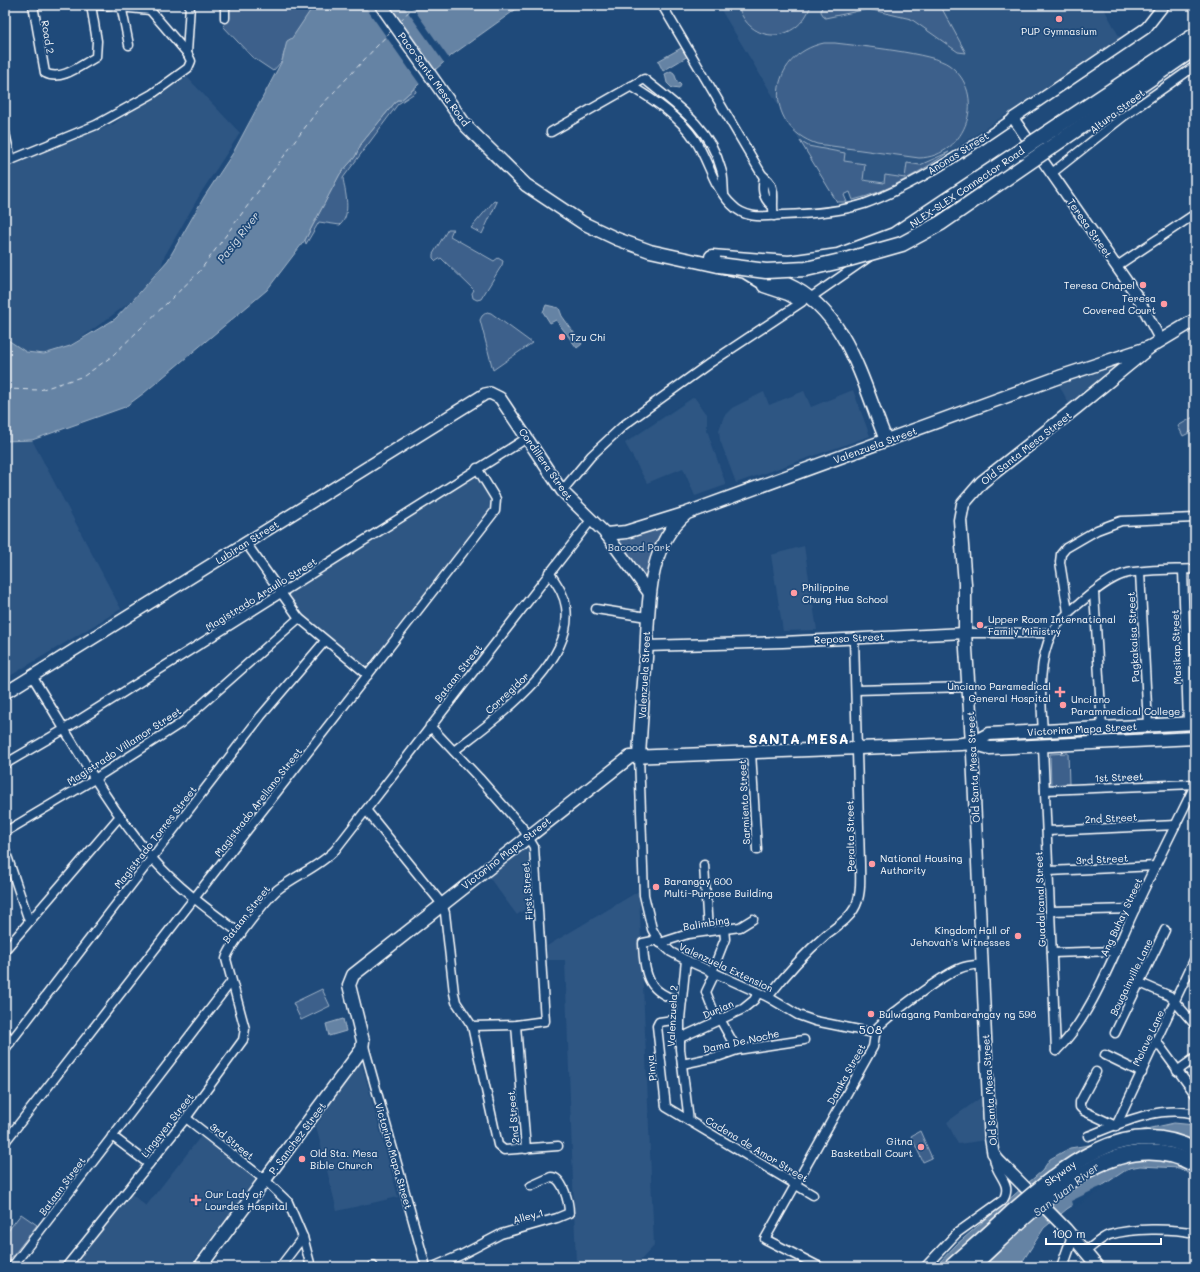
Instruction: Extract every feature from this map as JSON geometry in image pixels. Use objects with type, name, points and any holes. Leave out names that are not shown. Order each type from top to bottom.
[{"type":"highway","name":"NLEX-SLEX Connector Road","points":[[1195,34],[894,235],[838,256],[788,263],[716,261],[766,271],[806,269],[849,260],[902,244],[953,215],[1195,48]]},
{"type":"highway","name":"Skyway","points":[[951,1267],[1052,1177],[1092,1152],[1116,1144],[1150,1139],[1168,1140],[1195,1150]]},
{"type":"highway","name":"Skyway","points":[[971,1267],[1058,1189],[1089,1169],[1126,1156],[1152,1152],[1174,1155],[1195,1165]]},
{"type":"main road","name":"Paco-Santa Mesa Road","points":[[380,5],[466,126],[526,186],[583,223],[617,239],[650,251],[745,276],[788,284],[806,300],[830,316],[842,334],[882,442]]},
{"type":"main road","name":"Paco-Santa Mesa Road","points":[[745,276],[771,288],[806,300]]},
{"type":"main road","name":"Old Santa Mesa Street","points":[[1098,1267],[1070,1233],[994,1155],[990,1135],[972,743],[965,633],[965,584],[960,512],[965,500],[982,482],[1150,347],[1195,320]]},
{"type":"main road","name":"Valenzuela Street","points":[[639,756],[647,617],[650,594],[662,546],[672,528],[687,513],[1062,376],[1150,347]]},
{"type":"main road","points":[[1116,358],[1122,362],[1122,370]]},
{"type":"main road","name":"Cordillera Street","points":[[490,393],[500,398],[562,491],[606,534]]},
{"type":"main road","name":"Lubiran Street","points":[[5,693],[479,397],[490,393]]},
{"type":"main road","points":[[606,534],[626,532],[687,513]]},
{"type":"main road","points":[[606,534],[650,594]]},
{"type":"main road","name":"Victorino Mapa Street","points":[[972,743],[989,734],[1043,732],[1102,727],[1192,724]]},
{"type":"main road","name":"Victorino Mapa Street","points":[[364,1046],[350,985],[353,975],[528,835],[627,759],[633,756],[972,743],[990,748],[1195,738]]},
{"type":"main road","name":"P. Sanchez Street","points":[[200,1267],[364,1046]]},
{"type":"street","name":"Road 2","points":[[33,5],[45,72],[52,76],[60,76],[96,57],[97,41],[91,5]]},
{"type":"street","points":[[5,133],[11,160],[96,125],[147,97],[188,68],[191,62],[187,53],[150,7],[98,5]]},
{"type":"street","points":[[187,53],[190,5]]},
{"type":"street","points":[[225,18],[226,5]]},
{"type":"street","points":[[662,5],[764,177],[770,182],[774,198],[771,205],[774,216]]},
{"type":"street","name":"Anonas Street","points":[[631,86],[654,100],[685,127],[695,140],[714,181],[724,196],[736,209],[746,215],[774,216],[819,212],[863,204],[896,190],[925,174],[1013,118],[1146,28],[1164,5]]},
{"type":"street","points":[[121,6],[129,45]]},
{"type":"street","name":"Altura Street","points":[[1052,173],[1124,116],[1195,66]]},
{"type":"street","points":[[551,132],[644,79],[692,118],[705,133],[712,145],[722,169],[724,196]]},
{"type":"street","name":"Teresa Street","points":[[1013,118],[1137,296],[1161,341]]},
{"type":"street","points":[[1117,266],[1195,214]]},
{"type":"street","points":[[562,491],[591,456],[624,425],[710,363],[915,226]]},
{"type":"street","name":"Magistrado Araullo Street","points":[[5,764],[65,729],[477,468],[527,438]]},
{"type":"street","name":"Magistrado Arellano Street","points":[[5,1142],[495,511],[496,499],[477,468]]},
{"type":"street","points":[[1068,612],[1060,562],[1061,554],[1066,548],[1097,530],[1121,521],[1195,518]]},
{"type":"street","name":"Bataan Street","points":[[12,1267],[231,982],[226,959],[241,934],[276,891],[330,856],[549,572],[591,520]]},
{"type":"street","points":[[246,543],[299,618],[368,675]]},
{"type":"street","name":"Masikap Street","points":[[1183,570],[1192,724]]},
{"type":"street","points":[[1043,732],[1042,671],[1052,633],[1068,612],[1116,577],[1140,572],[1195,570]]},
{"type":"street","name":"Corregidor","points":[[454,751],[525,693],[536,682],[556,652],[565,627],[567,608],[561,590],[549,572]]},
{"type":"street","name":"Pagkakaisa Street","points":[[1140,572],[1148,725]]},
{"type":"street","points":[[1094,592],[1102,727]]},
{"type":"street","points":[[596,609],[647,617]]},
{"type":"street","name":"Magistrado Villamor Street","points":[[5,832],[96,778],[181,723],[299,618]]},
{"type":"street","name":"Reposo Street","points":[[646,646],[783,642],[965,633],[1052,633]]},
{"type":"street","name":"Peralta Street","points":[[768,997],[778,983],[827,934],[850,916],[855,909],[860,888],[860,870],[854,638]]},
{"type":"street","name":"Magistrado Torres Street","points":[[7,1046],[261,716],[325,640]]},
{"type":"street","points":[[32,676],[120,816],[152,858],[195,899],[241,934]]},
{"type":"street","points":[[856,690],[969,687]]},
{"type":"street","name":"First Street","points":[[430,726],[528,835],[534,848],[545,1021],[516,1025]]},
{"type":"street","name":"Guadalcanal Street","points":[[1043,746],[1056,1051]]},
{"type":"street","name":"Sarmiento Street","points":[[751,752],[757,850]]},
{"type":"street","points":[[639,756],[644,895],[652,929],[659,941]]},
{"type":"street","name":"1st Street","points":[[1045,790],[1195,785]]},
{"type":"street","name":"Ang Buhay Street","points":[[1056,1051],[1066,1042],[1100,987],[1115,951],[1195,785]]},
{"type":"street","name":"2nd Street","points":[[366,810],[442,904],[445,913],[455,998],[472,1026],[498,1145],[504,1150],[526,1149],[516,1025]]},
{"type":"street","points":[[5,950],[28,921],[120,816]]},
{"type":"street","name":"2nd Street","points":[[1047,832],[1176,825]]},
{"type":"street","points":[[5,850],[28,921]]},
{"type":"street","points":[[704,865],[708,931]]},
{"type":"street","name":"3rd Street","points":[[1049,871],[1156,866]]},
{"type":"street","points":[[1050,911],[1135,909]]},
{"type":"street","name":"Balimbing","points":[[682,1001],[664,995],[655,988],[649,979],[644,966],[643,943],[688,934],[740,927],[753,918]]},
{"type":"street","points":[[724,929],[725,939],[706,992],[718,1020],[737,1050]]},
{"type":"street","name":"Bougainville Lane","points":[[1115,1033],[1165,930]]},
{"type":"street","name":"Valenzuela Extension","points":[[659,941],[672,952],[686,960],[768,997],[798,1015],[874,1033]]},
{"type":"street","points":[[1052,953],[1115,951]]},
{"type":"street","name":"Molave Lane","points":[[1116,1126],[1157,1042],[1195,958]]},
{"type":"street","name":"Valenzuela 2","points":[[686,960],[680,1019],[680,1049],[690,1121]]},
{"type":"street","points":[[874,1033],[880,1025],[951,973],[961,968],[983,964]]},
{"type":"street","name":"Lingayen Street","points":[[66,1267],[186,1118],[245,1036],[245,1029],[231,982]]},
{"type":"street","points":[[1140,983],[1170,996],[1176,1001],[1195,1025]]},
{"type":"street","name":"Durian","points":[[680,1038],[743,1009],[754,1000],[758,993]]},
{"type":"street","name":"Pinya","points":[[680,1019],[659,1022],[657,1026],[666,1107],[690,1121]]},
{"type":"street","points":[[472,1026],[516,1025]]},
{"type":"street","points":[[5,1031],[7,1046]]},
{"type":"street","name":"Damka Street","points":[[820,1267],[765,1238],[796,1186],[873,1047],[874,1033]]},
{"type":"street","name":"Dama De Noche","points":[[682,1064],[720,1056],[737,1050],[804,1040]]},
{"type":"street","points":[[1157,1042],[1195,1094]]},
{"type":"street","name":"Victorino Mapa Street","points":[[364,1046],[426,1267]]},
{"type":"street","points":[[1106,1054],[1142,1073]]},
{"type":"street","points":[[1177,1071],[1195,1058]]},
{"type":"street","points":[[1096,1072],[1080,1102],[1080,1107],[1116,1126]]},
{"type":"street","points":[[1088,1136],[1159,1113],[1179,1112],[1195,1114]]},
{"type":"street","name":"3rd Street","points":[[186,1118],[265,1180],[288,1202],[303,1237],[311,1267]]},
{"type":"street","name":"Cadena de Amor Street","points":[[690,1121],[813,1195]]},
{"type":"street","points":[[112,1136],[149,1164]]},
{"type":"street","points":[[526,1149],[558,1146]]},
{"type":"street","points":[[924,1267],[957,1233],[1003,1200],[1006,1194],[1007,1186],[996,1169],[994,1155]]},
{"type":"street","name":"Alley 1","points":[[433,1267],[461,1255],[501,1234],[557,1218],[569,1213],[563,1185],[558,1179],[551,1176],[531,1186]]},
{"type":"street","points":[[1086,1251],[1107,1236],[1132,1231],[1178,1230],[1195,1233]]},
{"type":"street","points":[[1062,1267],[1070,1233]]},
{"type":"street","points":[[280,1267],[303,1237]]},
{"type":"shaded area","points":[[718,5],[1102,5],[1120,38],[920,172],[862,198],[853,200],[850,192],[844,195],[847,202],[837,202]]},
{"type":"shaded area","points":[[187,77],[240,133],[202,191],[164,257],[161,268],[133,300],[70,346],[44,354],[26,352],[5,338],[5,168],[114,124],[130,111]]},
{"type":"shaded area","points":[[1113,365],[1114,368],[1070,406],[1057,381]]},
{"type":"shaded area","points":[[853,390],[870,436],[736,483],[720,440],[719,430],[724,416],[732,408],[764,392],[769,405],[804,391],[811,407]]},
{"type":"shaded area","points":[[694,397],[707,414],[707,430],[726,485],[695,496],[683,468],[647,483],[625,443]]},
{"type":"shaded area","points":[[32,440],[121,609],[5,679],[5,441]]},
{"type":"shaded area","points":[[474,471],[493,500],[493,508],[366,667],[305,618],[286,593]]},
{"type":"shaded area","name":"Philippine Chung Hua School","points":[[804,546],[817,630],[783,631],[771,555]]},
{"type":"shaded area","points":[[527,846],[533,903],[517,915],[488,876]]},
{"type":"shaded area","points":[[639,891],[654,1246],[638,1263],[576,1264],[565,960],[547,960],[547,946]]},
{"type":"shaded area","points":[[361,1061],[398,1197],[337,1211],[316,1126]]},
{"type":"shaded area","points":[[983,1096],[987,1140],[958,1144],[947,1122]]},
{"type":"shaded area","name":"Our Lady of Lourdes Hospital","points":[[201,1136],[257,1179],[189,1267],[71,1267],[130,1193],[146,1206]]},
{"type":"green space","points":[[228,5],[315,5],[284,53],[282,61],[273,71],[252,57],[223,26],[228,20]]},
{"type":"green space","points":[[738,5],[811,5],[805,18],[796,27],[785,33],[774,35],[763,33],[752,28],[744,18]]},
{"type":"green space","points":[[822,5],[940,5],[966,53],[958,52],[911,19],[868,9],[825,18],[821,12]]},
{"type":"green space","points":[[824,43],[835,43],[895,51],[928,57],[949,65],[961,77],[968,91],[969,106],[967,122],[960,136],[949,147],[936,155],[919,158],[817,144],[799,135],[787,122],[780,107],[778,91],[782,75],[791,61],[805,50]]},
{"type":"green space","points":[[415,88],[416,92],[398,104],[343,178],[347,203],[344,220],[340,225],[319,222],[306,244],[305,240],[340,174],[355,157],[361,144],[397,100],[401,100]]},
{"type":"green space","points":[[800,141],[808,146],[845,153],[844,161],[865,164],[863,180],[884,183],[885,175],[905,178],[907,163],[920,165],[949,152],[927,167],[891,187],[853,200],[850,192],[844,195],[847,202],[837,202]]},
{"type":"green space","points":[[494,201],[497,202],[482,234],[471,228]]},
{"type":"green space","points":[[448,229],[453,229],[450,236],[494,261],[498,258],[503,261],[481,299],[477,300],[473,298],[472,293],[474,290],[441,258],[436,261],[433,258],[433,254]]},
{"type":"green space","points":[[487,312],[491,313],[532,343],[493,370],[480,320]]},
{"type":"green space","points":[[1195,416],[1195,430],[1183,436],[1178,426]]},
{"type":"green space","name":"Bacood Park","points":[[672,522],[659,536],[646,581],[612,539]]},
{"type":"green space","points":[[1068,753],[1069,784],[1051,785],[1050,754]]},
{"type":"green space","points":[[322,989],[330,1006],[301,1020],[293,1003]]},
{"type":"green space","name":"Gitna Basketball Court","points":[[920,1131],[932,1158],[923,1162],[911,1136]]},
{"type":"green space","points":[[21,1214],[37,1225],[5,1266],[5,1235]]},
{"type":"water","name":"Pasig River","points":[[314,5],[522,5],[452,55],[401,100],[397,100],[361,144],[355,157],[340,174],[305,240],[267,290],[144,393],[125,407],[32,440],[5,441],[5,338],[26,352],[44,354],[70,346],[115,319],[133,300],[168,260],[204,197],[233,153],[282,61],[287,41],[292,38]]},
{"type":"water","points":[[683,47],[688,56],[663,71],[658,61]]},
{"type":"water","points":[[671,71],[674,73],[677,81],[681,85],[679,89],[672,88],[667,83],[665,74]]},
{"type":"water","points":[[546,305],[559,308],[562,316],[582,344],[577,348],[556,320],[550,323],[543,312]]},
{"type":"water","points":[[343,1019],[346,1031],[329,1036],[326,1024]]},
{"type":"water","name":"San Juan River","points":[[1174,1123],[1195,1125],[1195,1177],[1179,1168],[1140,1166],[1129,1168],[1067,1209],[1044,1228],[1019,1267],[935,1267],[957,1244],[1042,1171],[1050,1159],[1070,1148],[1089,1145],[1116,1136]]},
{"type":"pier","points":[[364,5],[386,5],[435,73],[421,86]]},
{"type":"pier","points":[[403,5],[411,5],[450,60],[445,64]]},
{"type":"pier","points":[[1104,1185],[1105,1187],[1073,1208],[1071,1201]]},
{"type":"ferry route","points":[[400,21],[415,5]]},
{"type":"ferry route","points":[[5,389],[40,390],[84,376],[111,357],[199,272],[320,107],[391,31]]},
{"type":"place","name":"PUP Gymnasium","points":[[1059,19]]},
{"type":"place","name":"Teresa Chapel","points":[[1143,285]]},
{"type":"place","name":"Teresa Covered Court","points":[[1164,304]]},
{"type":"place","name":"Tzu Chi","points":[[562,337]]},
{"type":"place","name":"Philippine Chung Hua School","points":[[794,593]]},
{"type":"place","name":"Upper Room International Family Ministry","points":[[980,625]]},
{"type":"place","name":"Unciano Paramedical General Hospital","points":[[1060,692]]},
{"type":"place","name":"Unciano Parammedical College","points":[[1063,705]]},
{"type":"place","name":"National Housing Authority","points":[[872,864]]},
{"type":"place","name":"Barangay 600 Multi-Purpose Building","points":[[656,887]]},
{"type":"place","name":"Kingdom Hall of Jehovah's Witnesses","points":[[1018,936]]},
{"type":"place","name":"Bulwagang Pambarangay ng 598","points":[[871,1014]]},
{"type":"place","name":"Gitna Basketball Court","points":[[921,1147]]},
{"type":"place","name":"Old Sta. Mesa Bible Church","points":[[302,1159]]},
{"type":"place","name":"Our Lady of Lourdes Hospital","points":[[196,1200]]},
{"type":"district","name":"SANTA MESA","points":[[799,738]]},
{"type":"district","name":"508","points":[[871,1029]]}]
